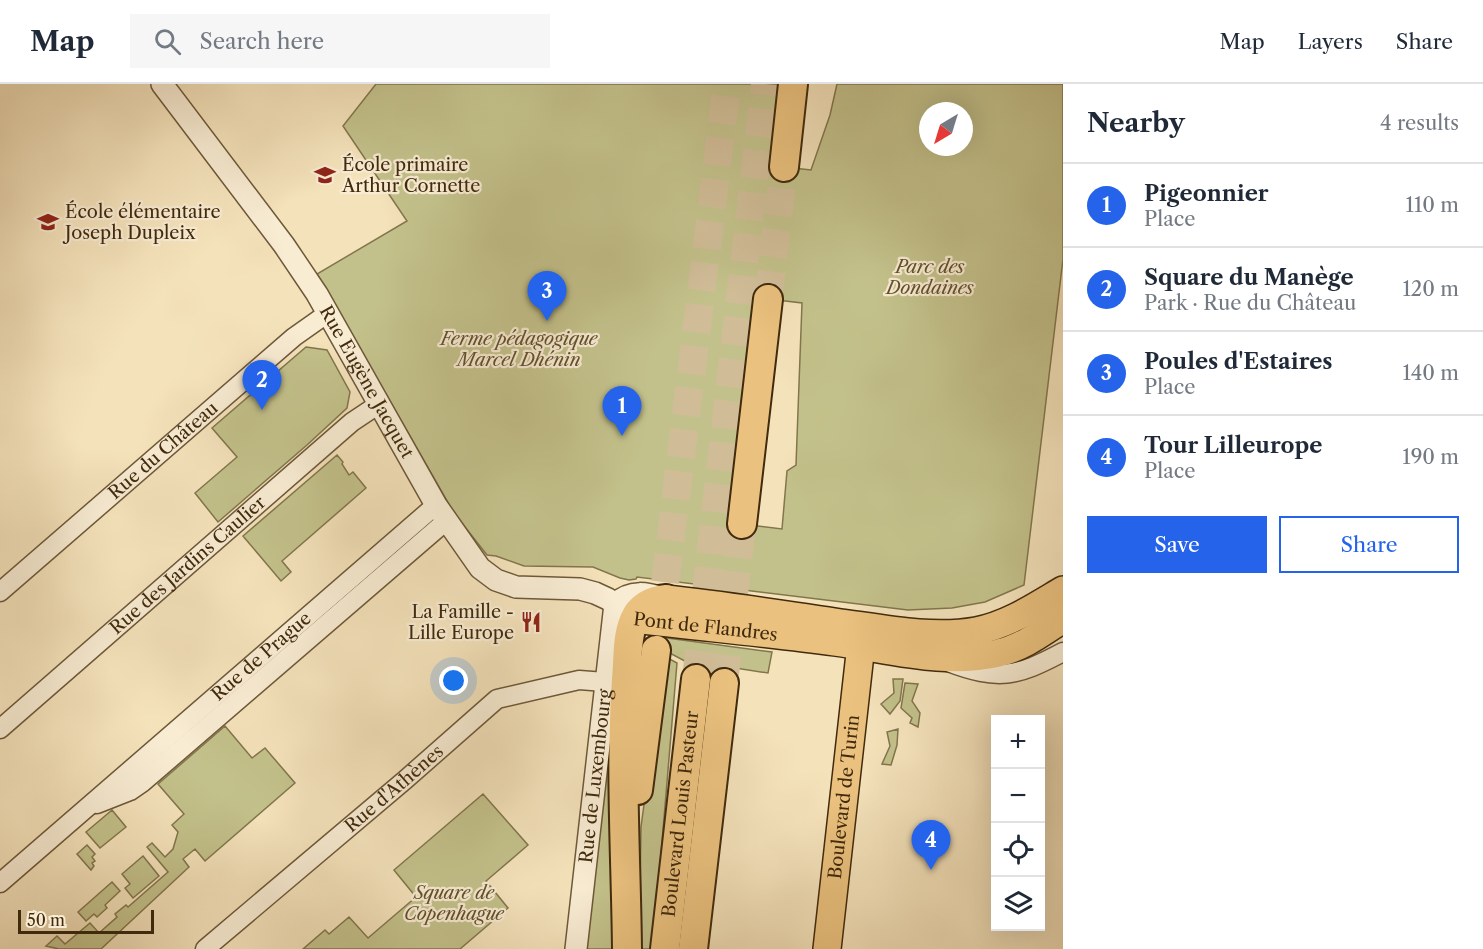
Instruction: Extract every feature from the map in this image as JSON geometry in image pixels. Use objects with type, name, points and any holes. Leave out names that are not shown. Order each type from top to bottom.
[{"type":"highway","points":[[784,167],[793,84]]},
{"type":"highway","points":[[742,524],[768,299]]},
{"type":"highway","points":[[627,936],[623,767],[630,633],[625,611],[640,610],[650,603],[666,599]]},
{"type":"highway","points":[[627,936],[635,815],[656,650]]},
{"type":"highway","name":"Boulevard Louis Pasteur","points":[[665,949],[696,679]]},
{"type":"highway","name":"Boulevard Louis Pasteur","points":[[693,949],[724,683]]},
{"type":"main road","name":"Pont de Flandres","points":[[625,611],[855,635],[976,631],[1010,621],[1063,590]]},
{"type":"main road","name":"Pont de Flandres","points":[[666,599],[855,635],[935,657],[999,653],[1024,643],[1063,619]]},
{"type":"main road","name":"Boulevard de Turin","points":[[827,949],[855,635]]},
{"type":"street","name":"Rue Eugène Jacquet","points":[[162,84],[284,245],[328,313],[441,513],[480,568],[496,580],[526,588],[587,590],[601,595],[625,611]]},
{"type":"street","name":"Rue du Château","points":[[0,592],[294,337],[328,313]]},
{"type":"street","name":"Rue des Jardins Caulier","points":[[0,729],[352,422],[379,404]]},
{"type":"street","name":"Rue de Prague","points":[[0,883],[87,807],[441,513]]},
{"type":"street","name":"Rue de Luxembourg","points":[[576,949],[605,682],[625,611]]},
{"type":"street","points":[[935,657],[969,670],[998,675],[1020,672],[1063,652]]},
{"type":"street","name":"Rue d'Athènes","points":[[205,949],[497,699],[579,680],[605,682]]},
{"type":"green space","name":"Parc des Dondaines","points":[[376,84],[783,84],[784,167],[811,170],[830,115],[837,84],[1063,84],[1063,259],[1024,585],[985,602],[952,608],[908,610],[637,577],[629,580],[593,567],[524,566],[487,555],[454,513],[317,274],[407,221],[343,126]],"holes":[[[768,299],[802,303],[796,465],[787,471],[782,529],[733,523]]]},
{"type":"green space","points":[[306,347],[327,350],[350,392],[347,408],[218,522],[195,493],[237,457],[212,428]]},
{"type":"green space","points":[[337,455],[349,475],[353,472],[366,488],[282,561],[291,572],[281,581],[243,536]]},
{"type":"green space","points":[[652,636],[772,652],[768,673],[729,667],[709,674],[651,643]]},
{"type":"green space","points":[[619,638],[618,949],[583,949]]},
{"type":"green space","points":[[664,656],[677,663],[653,949],[639,949],[641,827]]},
{"type":"green space","points":[[893,679],[903,679],[900,701],[890,714],[881,704],[894,693]]},
{"type":"green space","points":[[905,683],[918,684],[912,701],[920,713],[918,727],[910,723],[912,718],[901,708]]},
{"type":"green space","points":[[225,726],[252,758],[265,748],[295,783],[205,861],[195,849],[183,859],[189,867],[101,949],[59,949],[46,946],[57,936],[65,944],[90,923],[99,933],[117,917],[115,914],[126,905],[128,907],[168,872],[147,847],[152,843],[165,857],[173,849],[178,832],[172,825],[184,814],[158,784]]},
{"type":"green space","points":[[898,729],[897,745],[891,765],[882,764],[890,746],[887,732]]},
{"type":"green space","name":"Square de Copenhague","points":[[483,794],[528,845],[486,881],[508,908],[460,949],[303,949],[325,930],[329,934],[349,917],[368,938],[416,897],[394,870]]},
{"type":"green space","points":[[112,810],[126,827],[100,848],[86,832]]},
{"type":"green space","points":[[87,845],[95,854],[92,857],[95,861],[92,863],[94,866],[91,870],[77,854]]},
{"type":"green space","points":[[143,856],[159,876],[133,898],[125,888],[130,884],[122,874]]},
{"type":"green space","points":[[112,882],[120,891],[105,905],[107,908],[97,917],[94,914],[86,921],[78,912]]},
{"type":"tunnel","points":[[660,624],[727,84]]},
{"type":"tunnel","points":[[696,679],[765,84]]},
{"type":"tunnel","points":[[768,299],[784,167]]},
{"type":"tunnel","points":[[724,683],[742,524]]},
{"type":"place","name":"École primaire Arthur Cornette","points":[[325,175]]},
{"type":"place","name":"École élémentaire Joseph Dupleix","points":[[48,222]]},
{"type":"place","name":"Poules d'Estaires","points":[[547,321]]},
{"type":"place","name":"Square du Manège","points":[[262,410]]},
{"type":"place","name":"Pigeonnier","points":[[622,436]]},
{"type":"place","name":"La Famille - Lille Europe","points":[[531,622]]},
{"type":"place","name":"Tour Lilleurope","points":[[931,870]]},
{"type":"park label","name":"Ferme pédagogique Marcel Dhénin","points":[[519,349]]}]
